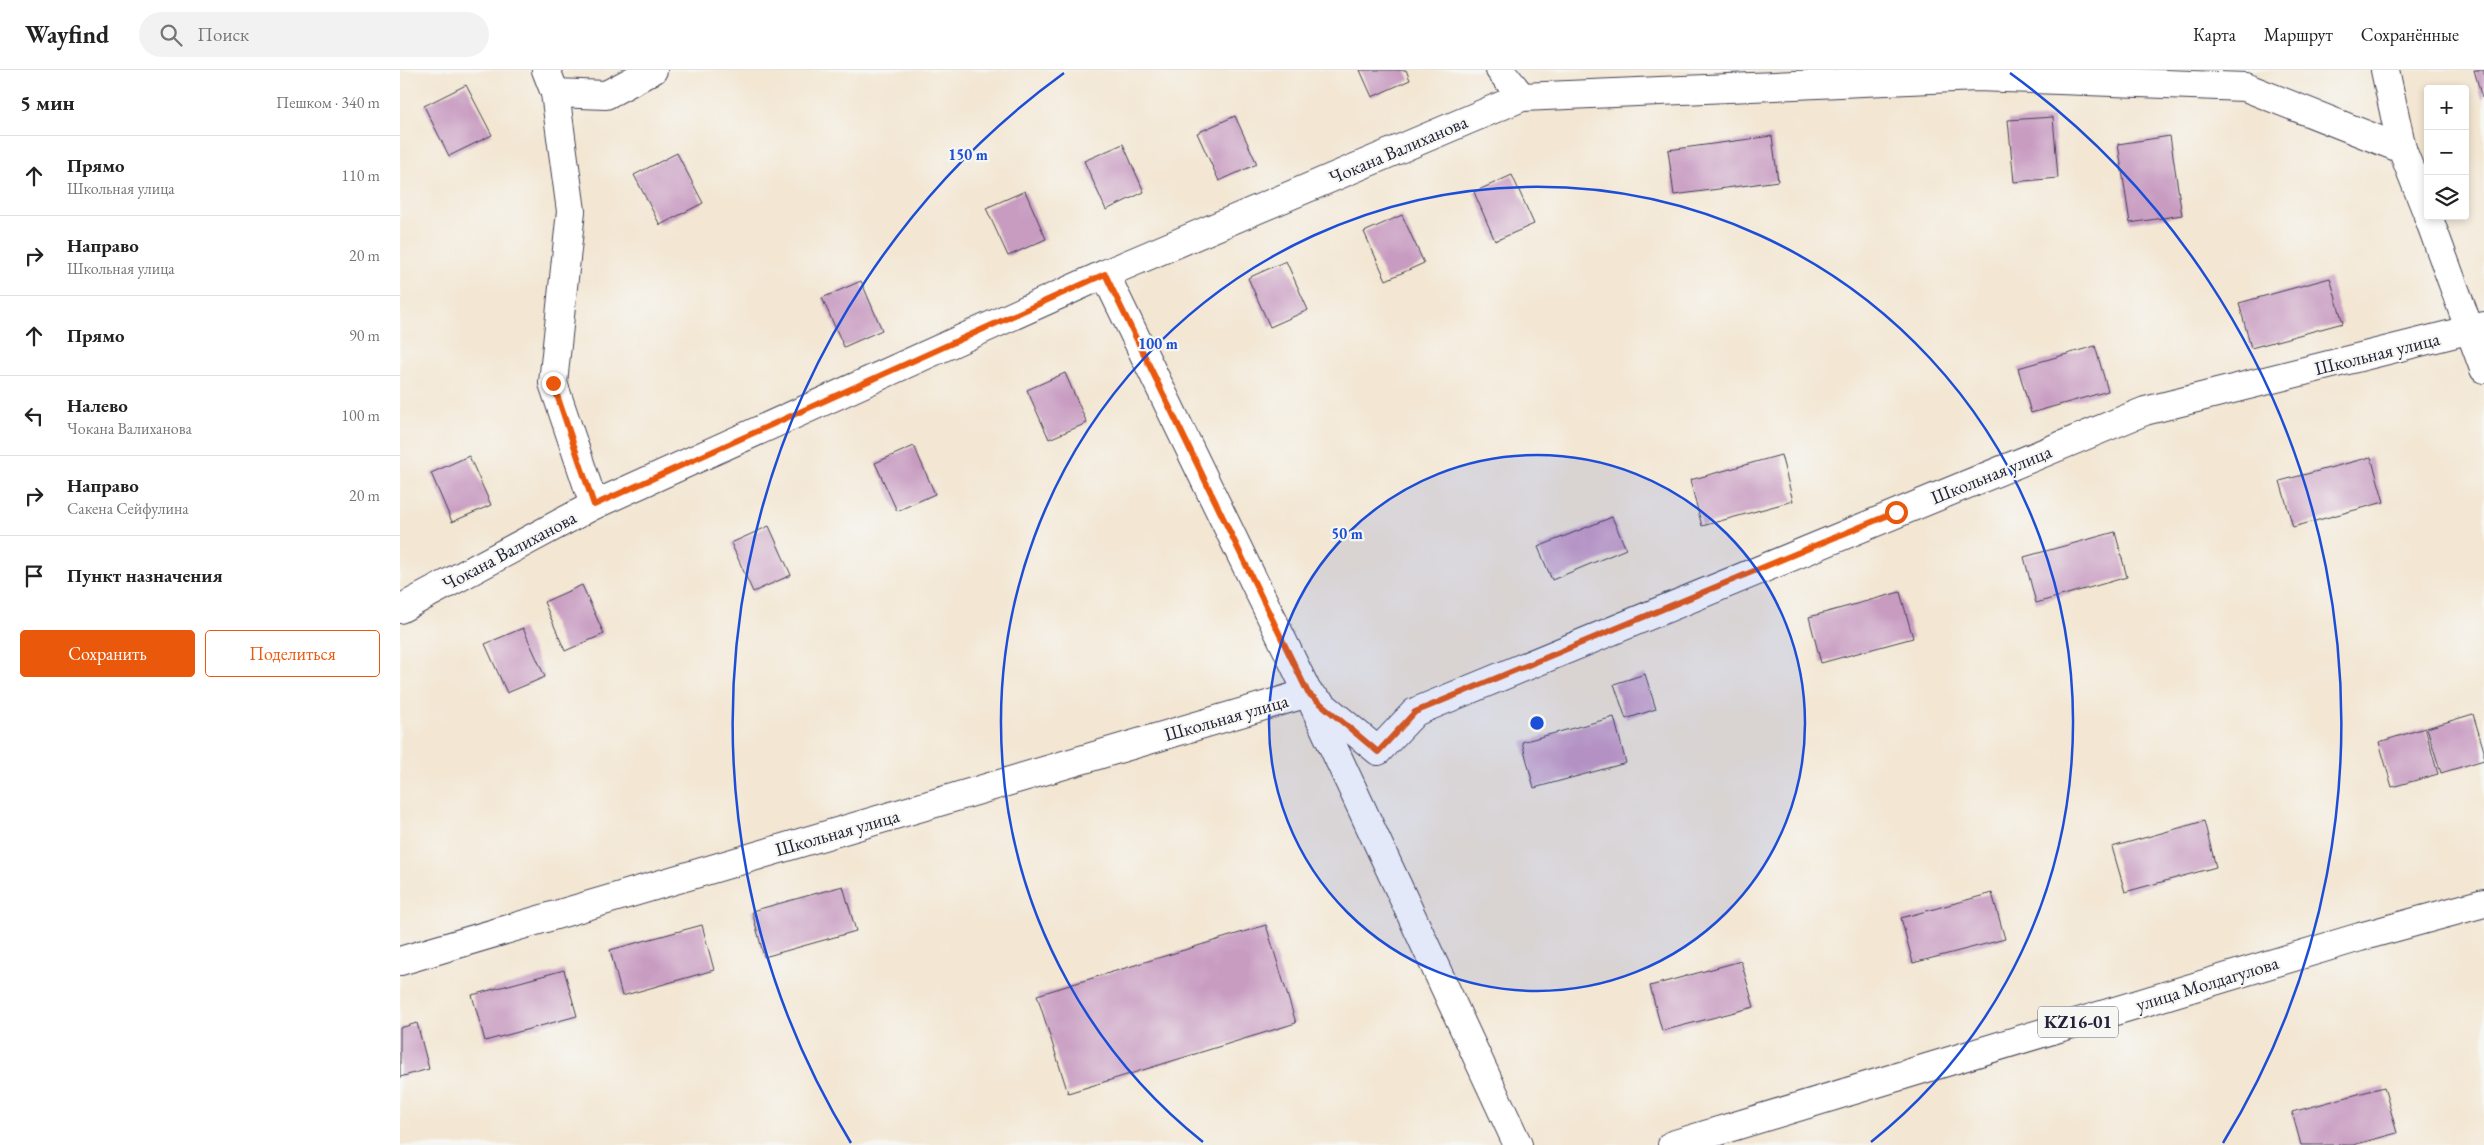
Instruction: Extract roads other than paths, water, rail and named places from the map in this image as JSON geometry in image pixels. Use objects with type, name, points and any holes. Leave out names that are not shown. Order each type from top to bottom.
[{"type":"street","points":[[594,505],[553,383],[571,211],[550,82],[606,95],[653,70]]},
{"type":"street","points":[[1500,70],[1522,97]]},
{"type":"street","points":[[2385,70],[2402,148],[2424,206]]},
{"type":"street","name":"Чокана Валиханова","points":[[400,609],[594,505],[1105,274],[1522,97],[1976,77],[2245,87],[2402,148]]},
{"type":"street","points":[[2430,220],[2478,328],[2484,369]]},
{"type":"street","points":[[1105,274],[1308,693],[1518,1145]]},
{"type":"street","name":"Школьная улица","points":[[400,961],[1308,693],[1378,752],[1415,712],[2145,411],[2478,328]]},
{"type":"street","name":"улица Молдагулова","points":[[1672,1145],[2360,937],[2484,903]]}]
